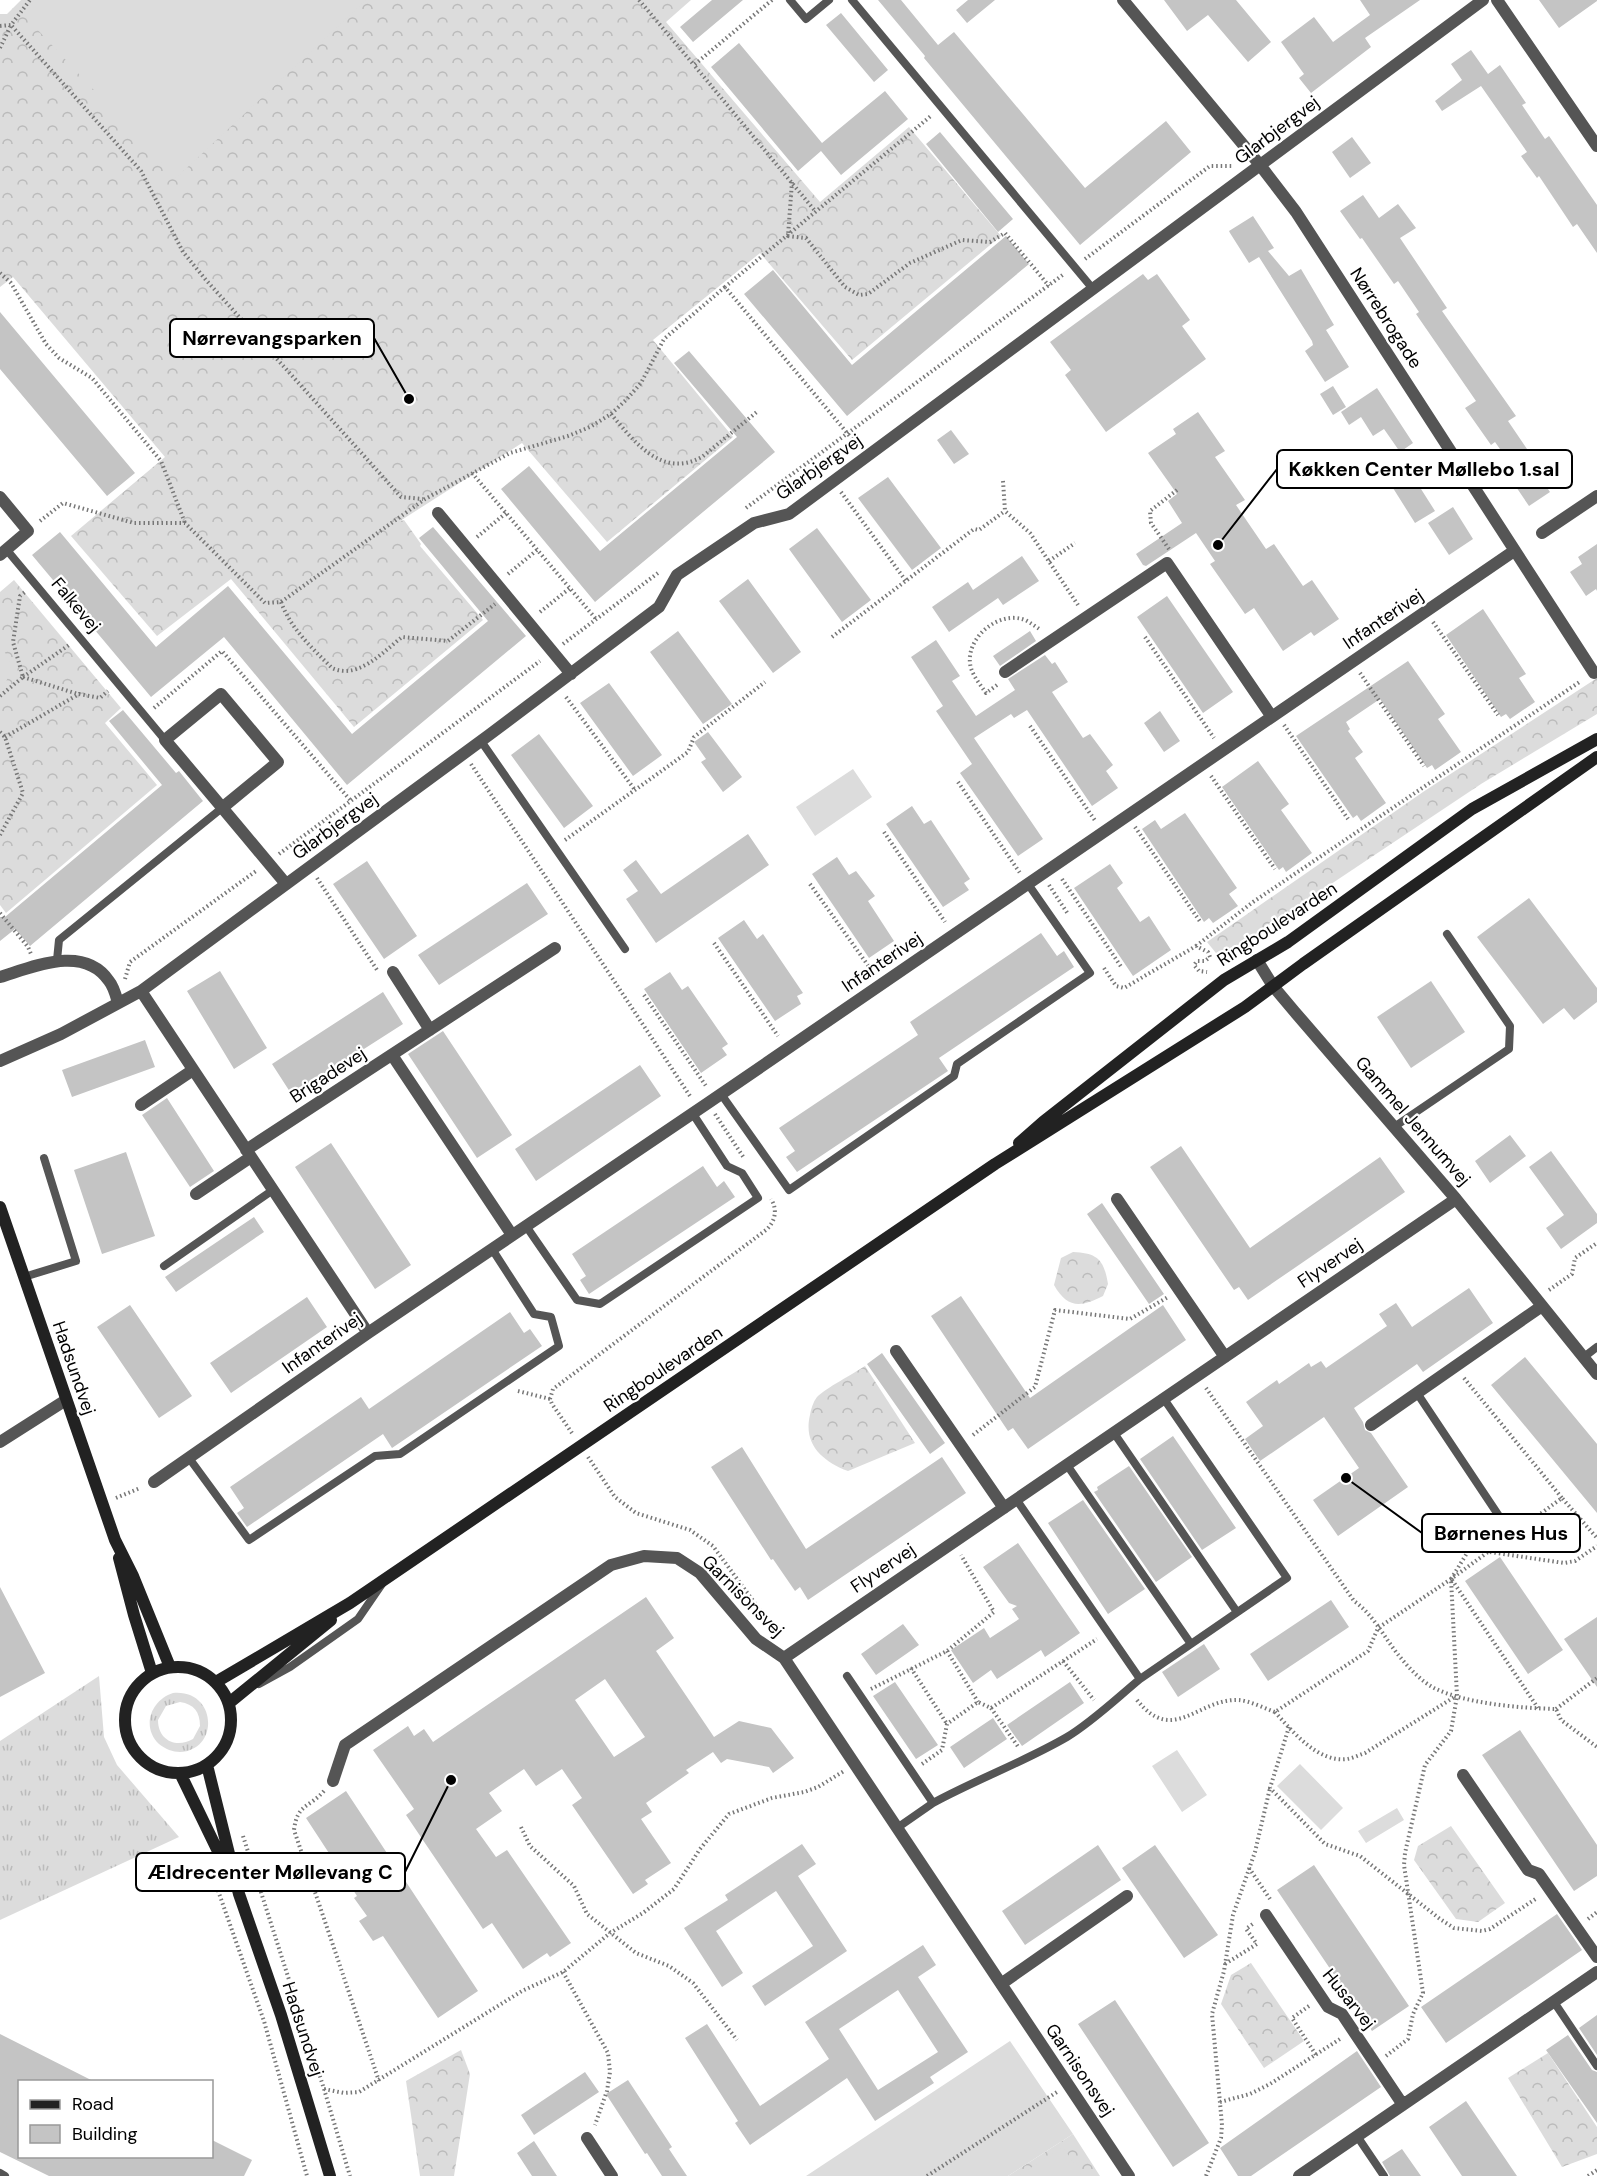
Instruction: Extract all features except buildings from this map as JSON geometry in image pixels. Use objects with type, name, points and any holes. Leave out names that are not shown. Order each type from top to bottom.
[{"type":"main road","name":"Ringboulevarden","points":[[995,1164],[1043,1122],[1224,980],[1288,942],[1472,809],[1597,739]]},
{"type":"main road","name":"Ringboulevarden","points":[[216,1682],[350,1603],[995,1164],[1227,1019],[1597,757]]},
{"type":"main road","name":"Hadsundvej","points":[[0,1207],[102,1504],[170,1667]]},
{"type":"main road","name":"Hadsundvej","points":[[116,1540],[128,1595],[152,1673]]},
{"type":"main road","name":"Ringboulevarden","points":[[229,1703],[298,1649],[350,1603]]},
{"type":"main road","points":[[180,1666],[200,1671],[216,1682],[229,1703],[230,1731],[225,1745],[217,1757],[194,1771],[166,1772],[153,1768],[133,1749],[126,1733],[124,1715],[129,1698],[138,1684],[152,1673],[170,1667],[180,1666]]},
{"type":"main road","name":"Hadsundvej","points":[[207,1765],[239,1894],[281,2015],[330,2176]]},
{"type":"main road","name":"Hadsundvej","points":[[180,1773],[239,1894]]},
{"type":"street","name":"Nørrebrogade","points":[[1123,0],[1260,165],[1296,212],[1594,673]]},
{"type":"street","name":"Glarbjergvej","points":[[0,1061],[61,1034],[141,991],[482,741],[659,607],[677,575],[754,523],[789,514],[1483,0]]},
{"type":"street","points":[[1497,0],[1597,146]]},
{"type":"street","points":[[1542,533],[1597,496]]},
{"type":"street","points":[[0,497],[28,531]]},
{"type":"street","points":[[438,513],[571,674]]},
{"type":"street","name":"Falkevej","points":[[3,552],[28,531]]},
{"type":"street","name":"Infanterivej","points":[[154,1482],[368,1333],[1514,551]]},
{"type":"street","points":[[1005,672],[1167,562],[1274,716]]},
{"type":"street","points":[[165,740],[221,694],[228,702],[278,762],[222,808]]},
{"type":"street","name":"Falkevej","points":[[165,740],[286,884]]},
{"type":"street","name":"Brigadevej","points":[[196,1194],[249,1154],[392,1055],[555,948]]},
{"type":"street","points":[[0,976],[57,960],[76,961],[96,968],[110,981],[118,1003]]},
{"type":"street","name":"Gammel Jennumvej","points":[[1257,960],[1273,986],[1456,1199],[1597,1374]]},
{"type":"street","points":[[393,972],[429,1030]]},
{"type":"street","points":[[141,991],[368,1333]]},
{"type":"street","points":[[392,1055],[512,1235]]},
{"type":"street","points":[[141,1105],[194,1070]]},
{"type":"street","points":[[1117,1199],[1225,1357]]},
{"type":"street","name":"Flyvervej","points":[[784,1658],[1456,1199]]},
{"type":"street","points":[[1371,1425],[1455,1367],[1539,1302]]},
{"type":"street","points":[[896,1351],[1004,1508]]},
{"type":"street","points":[[0,1442],[66,1400]]},
{"type":"street","name":"Garnisonsvej","points":[[333,1781],[345,1745],[611,1565],[644,1556],[677,1558],[700,1573],[756,1639],[784,1658],[1129,2176]]},
{"type":"street","points":[[1463,1775],[1527,1870],[1539,1874],[1597,1957]]},
{"type":"street","points":[[1000,1984],[1127,1896]]},
{"type":"street","name":"Husarvej","points":[[1266,1915],[1328,2007],[1342,2014],[1403,2104]]},
{"type":"street","points":[[1299,2176],[1597,1972]]},
{"type":"street","points":[[587,2138],[612,2176]]},
{"type":"lane","points":[[790,0],[806,19],[828,0]]},
{"type":"lane","points":[[852,0],[1093,289]]},
{"type":"lane","name":"Falkevej","points":[[3,552],[35,584],[165,740]]},
{"type":"lane","points":[[482,741],[625,949]]},
{"type":"lane","points":[[57,960],[59,940],[222,808]]},
{"type":"lane","points":[[718,1096],[789,1190],[954,1077],[957,1064],[1090,973],[1028,884]]},
{"type":"lane","points":[[1394,1127],[1509,1049],[1510,1026],[1447,934]]},
{"type":"lane","points":[[526,1226],[577,1300],[600,1304],[758,1198],[742,1173],[728,1166],[695,1112]]},
{"type":"lane","points":[[24,1277],[76,1261],[44,1158]]},
{"type":"lane","points":[[164,1266],[273,1190]]},
{"type":"lane","points":[[189,1458],[249,1540],[375,1456],[400,1454],[559,1346],[551,1317],[534,1314],[492,1249]]},
{"type":"lane","points":[[1584,1357],[1597,1347]]},
{"type":"lane","points":[[1417,1394],[1502,1519]]},
{"type":"lane","points":[[897,1828],[959,1788],[1026,1759],[1070,1736],[1140,1679],[1287,1578],[1164,1399]]},
{"type":"lane","points":[[1114,1433],[1238,1612]]},
{"type":"lane","points":[[1067,1465],[1191,1644]]},
{"type":"lane","points":[[1016,1500],[1140,1679]]},
{"type":"lane","points":[[240,1694],[290,1667],[358,1619],[384,1580]]},
{"type":"lane","points":[[847,1676],[933,1803]]},
{"type":"lane","points":[[1554,2002],[1597,2066]]},
{"type":"lane","points":[[1357,2136],[1384,2176]]},
{"type":"lane","points":[[0,2174],[5,2176]]},
{"type":"path","points":[[0,48],[11,25],[30,0]]},
{"type":"path","points":[[639,0],[816,212]]},
{"type":"path","points":[[694,65],[772,0]]},
{"type":"path","points":[[0,26],[11,25]]},
{"type":"path","points":[[11,25],[141,171],[183,252],[206,280],[400,497],[425,499],[438,513]]},
{"type":"path","points":[[0,273],[11,284],[46,344],[59,358],[92,378],[160,461],[185,524],[265,603],[281,602],[425,499],[510,453],[583,430],[611,414],[641,383],[664,339],[942,107]]},
{"type":"path","points":[[788,236],[792,182]]},
{"type":"path","points":[[788,236],[806,238],[845,287],[859,295],[875,291],[910,263],[962,240],[990,242],[1005,233],[1049,286]]},
{"type":"path","points":[[725,287],[867,456]]},
{"type":"path","points":[[611,414],[651,456],[666,462],[681,463],[702,457],[758,411]]},
{"type":"path","points":[[472,473],[596,620]]},
{"type":"path","points":[[833,481],[906,580]]},
{"type":"path","points":[[1003,482],[1005,512],[1030,533],[1086,617]]},
{"type":"path","points":[[1167,562],[1171,553],[1151,523],[1150,511],[1177,490]]},
{"type":"path","points":[[28,531],[63,503],[134,523],[185,524]]},
{"type":"path","points":[[832,637],[974,529],[979,530],[1005,512]]},
{"type":"path","points":[[466,546],[506,513]]},
{"type":"path","points":[[1049,561],[1075,543]]},
{"type":"path","points":[[497,584],[537,549]]},
{"type":"path","points":[[23,677],[13,642],[20,596],[35,584]]},
{"type":"path","points":[[528,622],[570,588]]},
{"type":"path","points":[[281,602],[285,613],[298,632],[332,668],[338,671],[364,668],[402,637],[448,641],[507,596]]},
{"type":"path","points":[[1426,611],[1498,715]]},
{"type":"path","points":[[1005,672],[1002,681],[986,693],[970,664],[973,644],[991,625],[1005,620],[1023,619],[1055,638]]},
{"type":"path","points":[[1145,637],[1223,751]]},
{"type":"path","points":[[0,696],[23,677],[80,638]]},
{"type":"path","points":[[1352,662],[1424,766]]},
{"type":"path","points":[[1103,967],[1116,986],[1124,988],[1196,946],[1253,902],[1594,673]]},
{"type":"path","points":[[23,677],[100,698],[118,683]]},
{"type":"path","points":[[558,832],[565,840],[688,752],[694,737],[765,682]]},
{"type":"path","points":[[557,685],[635,790]]},
{"type":"path","points":[[5,737],[79,694]]},
{"type":"path","points":[[1274,716],[1348,819]]},
{"type":"path","points":[[1030,726],[1104,832]]},
{"type":"path","points":[[0,732],[5,737],[23,793],[0,835]]},
{"type":"path","points":[[464,753],[695,1112]]},
{"type":"path","points":[[1203,764],[1275,869]]},
{"type":"path","points":[[958,782],[1028,884]]},
{"type":"path","points":[[1127,816],[1201,923]]},
{"type":"path","points":[[884,832],[954,935]]},
{"type":"path","points":[[309,867],[380,975],[393,972]]},
{"type":"path","points":[[1048,871],[1073,921]]},
{"type":"path","points":[[1048,871],[1122,968]]},
{"type":"path","points":[[810,884],[882,984]]},
{"type":"path","points":[[0,913],[28,947],[34,966]]},
{"type":"path","points":[[714,943],[787,1049]]},
{"type":"path","points":[[1196,946],[1208,952],[1210,957],[1205,961],[1197,960],[1194,965],[1199,971],[1206,972],[1216,969],[1224,980]]},
{"type":"path","points":[[644,995],[718,1096]]},
{"type":"path","points":[[1539,1302],[1572,1274],[1575,1258],[1597,1243]]},
{"type":"path","points":[[960,1444],[1035,1387],[1055,1310],[1130,1319],[1179,1290]]},
{"type":"path","points":[[1455,1367],[1597,1538]]},
{"type":"path","points":[[1197,1376],[1354,1601],[1364,1608],[1417,1676],[1433,1687],[1457,1696],[1522,1708],[1556,1709],[1597,1678]]},
{"type":"path","points":[[500,1386],[550,1399]]},
{"type":"path","points":[[102,1504],[154,1482]]},
{"type":"path","points":[[1275,1712],[1368,1651],[1378,1628],[1451,1579],[1562,1498]]},
{"type":"path","points":[[1376,2063],[1408,2039],[1413,2014],[1423,1993],[1404,1865],[1425,1765],[1451,1731],[1457,1696],[1451,1579],[1477,1538],[1502,1519]]},
{"type":"path","points":[[859,1694],[947,1651],[994,1612],[953,1542]]},
{"type":"path","points":[[1489,1551],[1564,1563],[1575,1561],[1597,1546]]},
{"type":"path","points":[[1451,1579],[1538,1708]]},
{"type":"path","points":[[991,1708],[1107,1632]]},
{"type":"path","points":[[947,1651],[978,1702],[991,1708],[1026,1759]]},
{"type":"path","points":[[1063,1661],[1102,1710]]},
{"type":"path","points":[[911,1668],[947,1724],[942,1750],[911,1771]]},
{"type":"path","points":[[1128,1689],[1148,1714],[1166,1720],[1183,1718],[1218,1703],[1240,1700],[1275,1712],[1315,1751],[1340,1760],[1365,1753],[1457,1696]]},
{"type":"path","points":[[947,1724],[978,1702]]},
{"type":"path","points":[[1556,1709],[1562,1720],[1597,1747]]},
{"type":"path","points":[[1206,2176],[1221,2138],[1222,2126],[1212,2014],[1224,1971],[1233,1915],[1255,1852],[1270,1788],[1289,1727]]},
{"type":"path","points":[[324,2089],[344,2093],[359,2092],[522,1991],[563,1972],[610,1933],[643,1913],[674,1889],[700,1849],[729,1814],[772,1798],[818,1787],[854,1764]]},
{"type":"path","points":[[333,1781],[320,1795],[301,1808],[296,1817],[294,1830],[379,2081]]},
{"type":"path","points":[[1270,1788],[1325,1844],[1360,1856],[1454,1928],[1482,1931],[1504,1921],[1550,1888]]},
{"type":"path","points":[[521,1827],[530,1846],[574,1886],[587,1914],[636,1953],[669,1966],[693,1983],[737,2040]]},
{"type":"path","points":[[243,1835],[350,2176]]},
{"type":"path","points":[[214,1877],[264,2021],[307,2176]]},
{"type":"path","points":[[563,1972],[608,2053],[610,2072],[607,2091],[598,2121],[587,2138]]},
{"type":"path","points":[[1316,2055],[1292,2018],[1322,1998]]},
{"type":"path","points":[[1220,2102],[1250,2094],[1270,2085],[1353,2030]]},
{"type":"path","points":[[927,2176],[1068,2085]]},
{"type":"path","points":[[1588,2176],[1597,2169]]},
{"type":"green space","points":[[21,0],[691,0],[666,22],[820,202],[909,127],[1001,236],[852,360],[760,253],[653,340],[733,437],[607,542],[522,443],[400,521],[404,520],[421,544],[420,546],[483,620],[354,727],[231,579],[157,636],[71,536],[165,457],[13,277],[0,287],[0,14],[7,14]]},
{"type":"green space","points":[[36,0],[366,0],[176,178],[22,13]]},
{"type":"green space","points":[[14,580],[121,708],[105,723],[157,785],[6,913],[0,905],[0,592]]},
{"type":"green space","points":[[0,647],[9,662],[10,673],[0,688]]},
{"type":"green space","points":[[1597,678],[1597,714],[1481,784],[1220,958],[1207,942],[1423,792]]},
{"type":"green space","points":[[853,769],[872,797],[815,836],[796,807]]},
{"type":"green space","points":[[1073,1252],[1094,1256],[1102,1264],[1108,1284],[1103,1296],[1087,1303],[1075,1304],[1059,1293],[1054,1285],[1061,1258]]},
{"type":"green space","points":[[865,1366],[915,1443],[848,1471],[823,1457],[812,1443],[809,1435],[810,1415],[812,1406],[821,1393]]},
{"type":"green space","points":[[99,1676],[104,1737],[117,1765],[179,1837],[0,1920],[0,1741]]},
{"type":"green space","points":[[173,1693],[188,1694],[198,1700],[205,1709],[208,1720],[207,1731],[202,1741],[193,1749],[180,1752],[166,1749],[159,1744],[150,1730],[154,1708],[165,1697]],"holes":[[[180,1702],[195,1710],[200,1726],[193,1739],[174,1743],[161,1733],[158,1720],[166,1706]]]},
{"type":"green space","points":[[1177,1750],[1207,1795],[1182,1812],[1152,1766]]},
{"type":"green space","points":[[1300,1764],[1343,1808],[1321,1830],[1277,1786]]},
{"type":"green space","points":[[1397,1808],[1404,1820],[1366,1843],[1358,1831]]},
{"type":"green space","points":[[1451,1826],[1505,1903],[1478,1922],[1456,1919],[1414,1860],[1418,1846]]},
{"type":"green space","points":[[1251,1963],[1304,2041],[1264,2068],[1221,2004],[1231,1975]]},
{"type":"green space","points":[[1010,2041],[1073,2134],[1008,2176],[806,2176]]},
{"type":"green space","points":[[461,2050],[470,2074],[454,2176],[420,2176],[406,2081]]},
{"type":"green space","points":[[1548,2053],[1597,2127],[1597,2154],[1562,2167],[1508,2078]]},
{"type":"green space","points":[[1073,2134],[1100,2176],[1008,2176]]},
{"type":"green space","points":[[1063,2147],[1082,2176],[1018,2176]]},
{"type":"place","name":"Nørrevangsparken","points":[[409,399]]},
{"type":"place","name":"Køkken Center Møllebo 1.sal","points":[[1218,545]]},
{"type":"place","name":"Børnenes Hus","points":[[1346,1478]]},
{"type":"place","name":"Ældrecenter Møllevang C","points":[[451,1780]]}]
